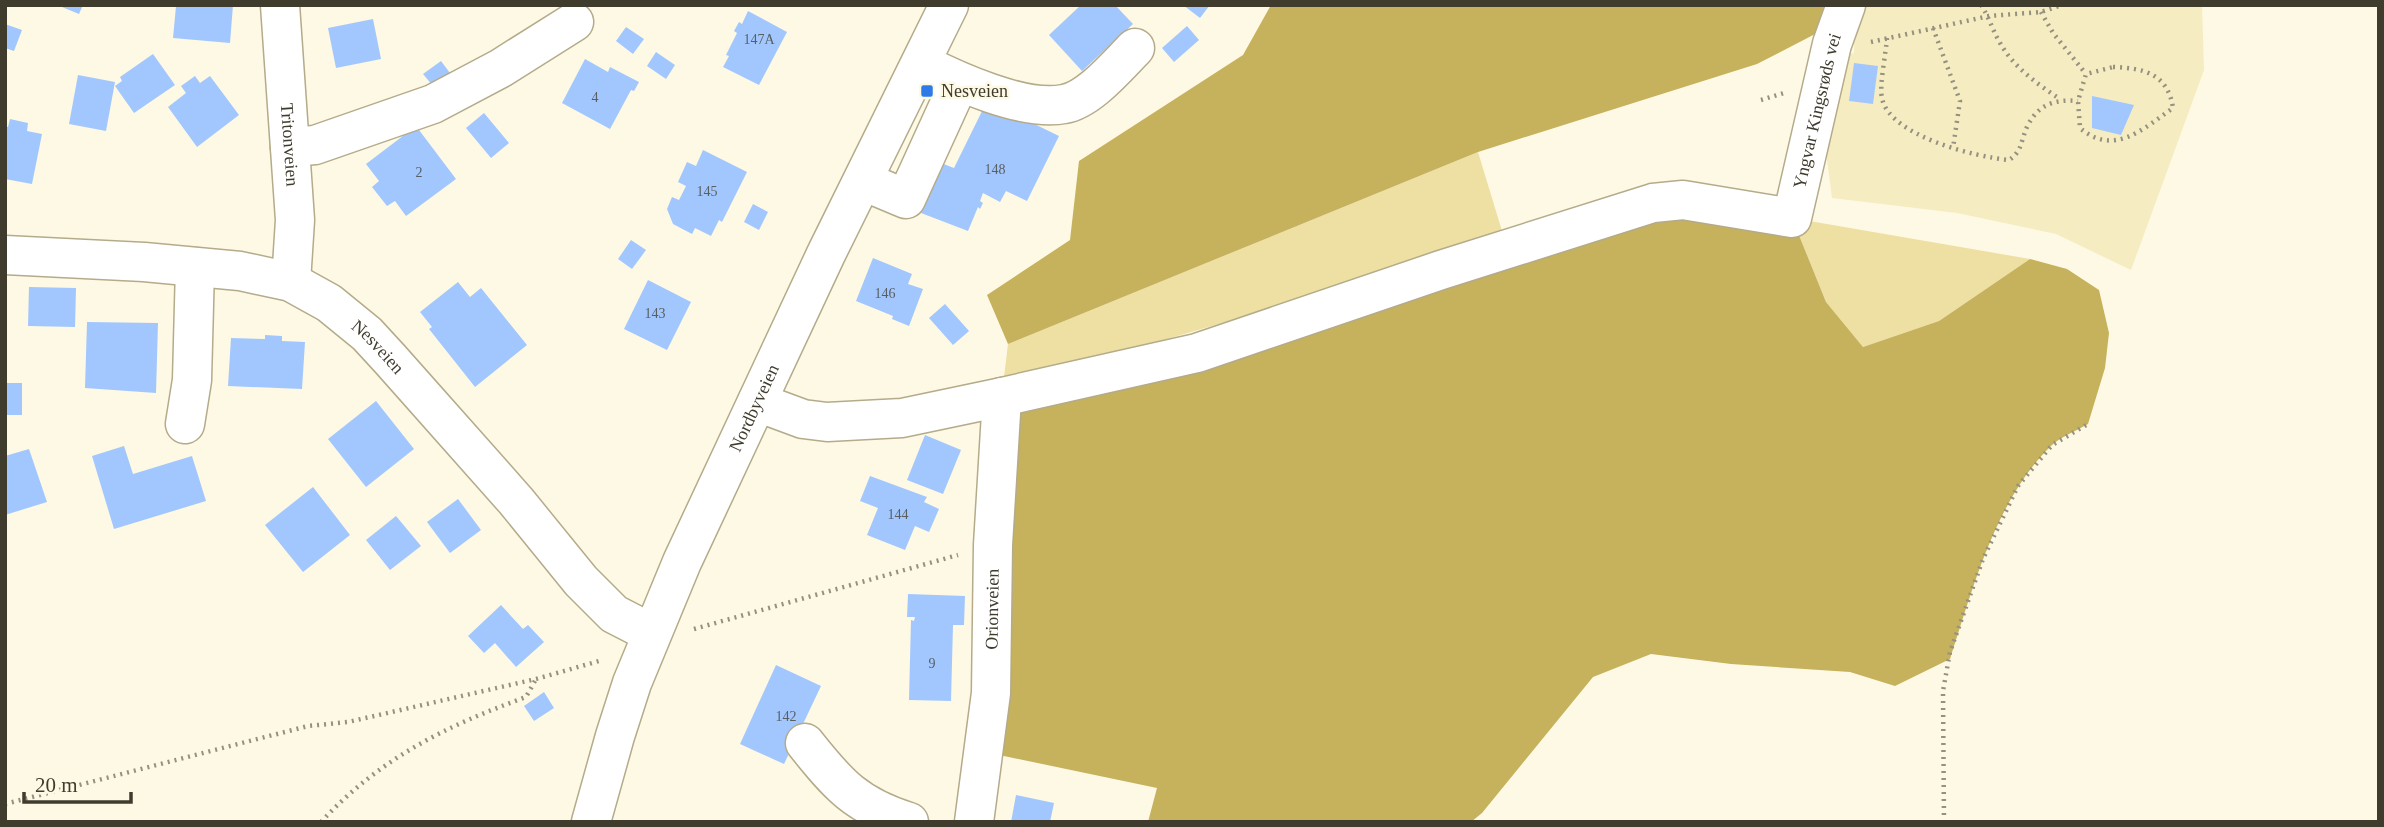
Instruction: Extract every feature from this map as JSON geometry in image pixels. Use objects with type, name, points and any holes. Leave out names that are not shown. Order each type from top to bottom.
[{"type":"street","name":"Tritonveien","points":[[280,5],[295,220],[291,282]]},
{"type":"street","name":"Nordbyveien","points":[[591,822],[615,736],[651,633],[757,402],[949,5]]},
{"type":"street","name":"Yngvar Kingsrøds vei","points":[[1002,397],[1197,353],[1441,270],[1653,203],[1683,200],[1791,218],[1832,44],[1846,5]]},
{"type":"street","points":[[290,147],[316,145],[433,104],[501,68],[574,22]]},
{"type":"street","points":[[921,63],[960,83],[1034,105],[1065,104],[1091,90],[1135,48]]},
{"type":"street","points":[[863,181],[906,199],[960,83]]},
{"type":"street","name":"Nesveien","points":[[5,256],[144,262],[240,271],[291,282],[329,303],[367,334],[516,501],[581,581],[614,614],[651,633]]},
{"type":"street","points":[[185,424],[192,380],[195,267]]},
{"type":"street","points":[[757,402],[803,419],[838,422],[902,418],[1002,397]]},
{"type":"street","name":"Orionveien","points":[[974,822],[990,693],[993,545],[1002,397]]},
{"type":"street","points":[[805,743],[829,774],[867,806],[909,822]]},
{"type":"path","points":[[1981,5],[1989,16],[1999,41],[2022,71],[2061,99],[2078,102]]},
{"type":"path","points":[[1832,44],[1854,46],[1989,16],[2042,12],[2062,5]]},
{"type":"path","points":[[2042,12],[2053,33],[2086,74]]},
{"type":"path","points":[[1933,28],[1960,101],[1953,148]]},
{"type":"path","points":[[1887,38],[1881,98],[1885,107],[1909,130],[1969,154],[2009,160],[2019,151],[2028,125],[2038,113],[2061,99]]},
{"type":"path","points":[[2113,67],[2134,67],[2150,72],[2171,92],[2173,108],[2120,140],[2105,142],[2091,137],[2080,128],[2078,102],[2086,74],[2113,67]]},
{"type":"path","points":[[1944,822],[1943,691],[1950,652],[1979,570],[2018,486],[2052,445],[2088,424]]},
{"type":"path","points":[[651,633],[700,629],[993,545]]},
{"type":"path","points":[[5,804],[308,726],[348,722],[536,679],[606,659]]},
{"type":"path","points":[[321,822],[386,763],[449,727],[526,698],[536,679]]},
{"type":"shaded area","points":[[1271,5],[1830,5],[1819,32],[1757,64],[1478,152],[1008,344],[987,295],[1070,240],[1079,161],[1243,55]]},
{"type":"shaded area","points":[[1861,5],[2202,5],[2204,70],[2131,270],[2056,234],[1957,213],[1832,198],[1826,152],[1845,55],[1854,53],[1854,25]]},
{"type":"shaded area","points":[[1478,152],[1502,231],[1222,323],[1095,360],[1004,377],[1008,344]]},
{"type":"shaded area","points":[[1653,203],[1792,218],[1826,302],[1863,347],[1939,321],[2030,259],[2067,269],[2099,290],[2109,333],[2105,368],[2088,424],[2051,446],[2015,492],[1988,546],[1950,659],[1895,686],[1850,672],[1731,664],[1651,654],[1593,677],[1482,813],[1471,822],[1148,822],[1157,788],[985,752],[1002,397]]},
{"type":"shaded area","points":[[1792,218],[2030,259],[1939,321],[1863,347],[1826,302]]},
{"type":"building","points":[[57,5],[83,5],[79,14]]},
{"type":"building","points":[[233,5],[230,43],[173,38],[176,6]]},
{"type":"building","points":[[1081,5],[1115,5],[1133,24],[1082,71],[1049,35]]},
{"type":"building","points":[[1183,5],[1210,5],[1200,18]]},
{"type":"building","points":[[748,11],[787,32],[759,85],[723,67],[737,33],[734,31],[739,22],[742,24]]},
{"type":"building","points":[[373,19],[381,59],[336,68],[328,28]]},
{"type":"building","points":[[5,24],[22,30],[14,51],[5,48]]},
{"type":"building","points":[[1187,26],[1199,40],[1174,62],[1162,48]]},
{"type":"building","points":[[626,27],[644,39],[633,54],[616,41]]},
{"type":"building","points":[[656,52],[675,65],[666,79],[647,66]]},
{"type":"building","points":[[153,54],[175,85],[134,113],[115,86],[122,81],[120,77]]},
{"type":"building","points":[[585,59],[608,72],[610,67],[639,82],[634,91],[631,90],[610,129],[562,103]]},
{"type":"building","points":[[441,61],[450,73],[433,86],[423,74]]},
{"type":"building","points":[[1854,63],[1878,66],[1873,104],[1849,101]]},
{"type":"building","points":[[78,75],[115,82],[106,131],[69,124]]},
{"type":"building","points":[[195,76],[200,83],[210,76],[239,115],[197,147],[168,107],[186,93],[181,86]]},
{"type":"building","points":[[2092,96],[2134,105],[2121,135],[2092,128]]},
{"type":"building","points":[[987,101],[1059,136],[1027,201],[1006,191],[1000,202],[983,193],[980,201],[983,203],[980,209],[978,207],[968,231],[921,213],[941,163],[954,168]]},
{"type":"building","points":[[484,113],[509,143],[491,158],[466,128]]},
{"type":"building","points":[[10,119],[28,123],[27,131],[42,134],[32,184],[5,179],[5,127],[8,127]]},
{"type":"building","points":[[416,126],[456,179],[406,216],[395,201],[387,206],[372,187],[379,181],[366,164]]},
{"type":"building","points":[[703,150],[747,172],[722,222],[719,220],[711,236],[695,228],[692,234],[673,224],[667,209],[672,197],[679,200],[686,186],[678,182],[687,162],[696,166]]},
{"type":"building","points":[[753,204],[768,212],[759,230],[744,222]]},
{"type":"building","points":[[631,240],[646,250],[632,269],[618,259]]},
{"type":"building","points":[[873,258],[912,274],[908,284],[923,289],[909,326],[892,319],[893,316],[856,301]]},
{"type":"building","points":[[648,280],[691,302],[667,350],[624,329]]},
{"type":"building","points":[[458,282],[470,297],[481,288],[527,345],[475,387],[429,329],[432,327],[420,312]]},
{"type":"building","points":[[29,287],[76,288],[75,327],[28,326]]},
{"type":"building","points":[[945,304],[969,331],[953,345],[929,318]]},
{"type":"building","points":[[87,322],[158,323],[156,393],[85,388]]},
{"type":"building","points":[[265,335],[282,336],[282,341],[305,342],[302,389],[228,386],[231,338],[265,339]]},
{"type":"building","points":[[5,383],[22,383],[22,415],[5,415]]},
{"type":"building","points":[[376,401],[414,449],[366,487],[328,439]]},
{"type":"building","points":[[925,435],[961,450],[943,494],[907,480]]},
{"type":"building","points":[[124,446],[133,474],[192,456],[206,501],[114,529],[92,456]]},
{"type":"building","points":[[29,449],[47,502],[5,515],[5,456]]},
{"type":"building","points":[[870,476],[927,497],[924,502],[939,509],[929,532],[915,526],[905,550],[867,535],[878,508],[860,501]]},
{"type":"building","points":[[313,487],[350,535],[303,572],[265,525]]},
{"type":"building","points":[[458,499],[481,530],[450,553],[427,522]]},
{"type":"building","points":[[396,516],[421,546],[390,570],[366,540]]},
{"type":"building","points":[[908,594],[965,596],[964,625],[953,625],[951,701],[909,700],[911,620],[914,621],[915,617],[907,617]]},
{"type":"building","points":[[501,605],[523,629],[528,625],[544,642],[516,667],[495,643],[484,653],[468,636]]},
{"type":"building","points":[[776,665],[821,686],[784,764],[740,744]]},
{"type":"building","points":[[544,692],[554,708],[534,721],[524,706]]},
{"type":"building","points":[[1016,795],[1054,803],[1050,822],[1011,822]]},
{"type":"place","name":"Nesveien","points":[[927,91]]}]
